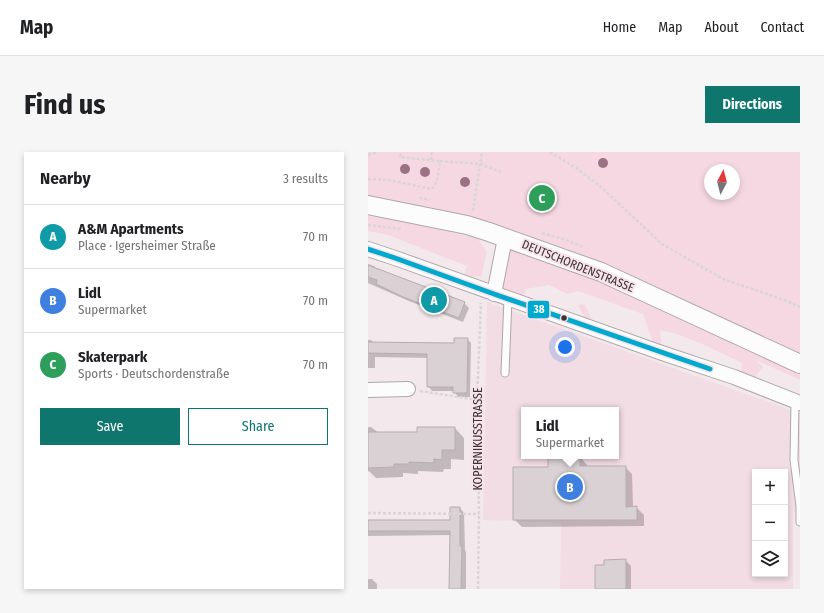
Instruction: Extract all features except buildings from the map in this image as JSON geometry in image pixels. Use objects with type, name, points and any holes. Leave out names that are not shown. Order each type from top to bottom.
[{"type":"street","name":"DEUTSCHORDENSTRASSE","points":[[368,205],[467,225],[600,272],[800,364]]},
{"type":"street","points":[[488,291],[506,238]]},
{"type":"street","points":[[368,250],[395,258],[508,299],[734,377],[797,401]]},
{"type":"street","points":[[368,390],[408,389]]},
{"type":"lane","points":[[505,373],[508,299]]},
{"type":"lane","points":[[797,401],[794,460],[800,506],[800,522]]},
{"type":"path","points":[[368,155],[377,152]]},
{"type":"path","points":[[401,152],[400,156],[480,164],[501,172]]},
{"type":"path","points":[[431,160],[432,152]]},
{"type":"path","points":[[473,211],[482,152]]},
{"type":"path","points":[[550,152],[576,168],[600,186],[662,244],[723,279],[788,301],[800,307]]},
{"type":"path","points":[[368,179],[389,180],[432,189],[437,181],[440,161]]},
{"type":"path","points":[[368,224],[404,230]]},
{"type":"path","name":"KOPERNIKUSSTRASSE","points":[[478,589],[479,514],[477,400],[488,291]]},
{"type":"path","points":[[408,389],[477,400]]},
{"type":"path","points":[[368,513],[479,514]]},
{"type":"shaded area","points":[[368,152],[800,152],[800,380],[756,360],[763,367],[750,383],[740,380],[742,363],[712,348],[660,330],[662,353],[656,351],[643,314],[578,291],[567,294],[549,285],[526,289],[520,303],[494,294],[505,238],[368,205]]},
{"type":"shaded area","points":[[368,216],[406,221],[478,239],[487,252],[481,277],[464,276],[467,266],[388,235],[368,231]]},
{"type":"shaded area","points":[[487,302],[800,413],[800,511],[793,512],[793,589],[560,589],[561,523],[483,520]]},
{"type":"shaded area","points":[[585,304],[592,320],[585,318],[578,305]]},
{"type":"transit line","name":"38","points":[[368,249],[710,369]]},
{"type":"place","name":"Skaterpark","points":[[542,198]]},
{"type":"place","name":"A&M Apartments","points":[[434,300]]},
{"type":"place","name":"Lidl","points":[[570,487]]}]
